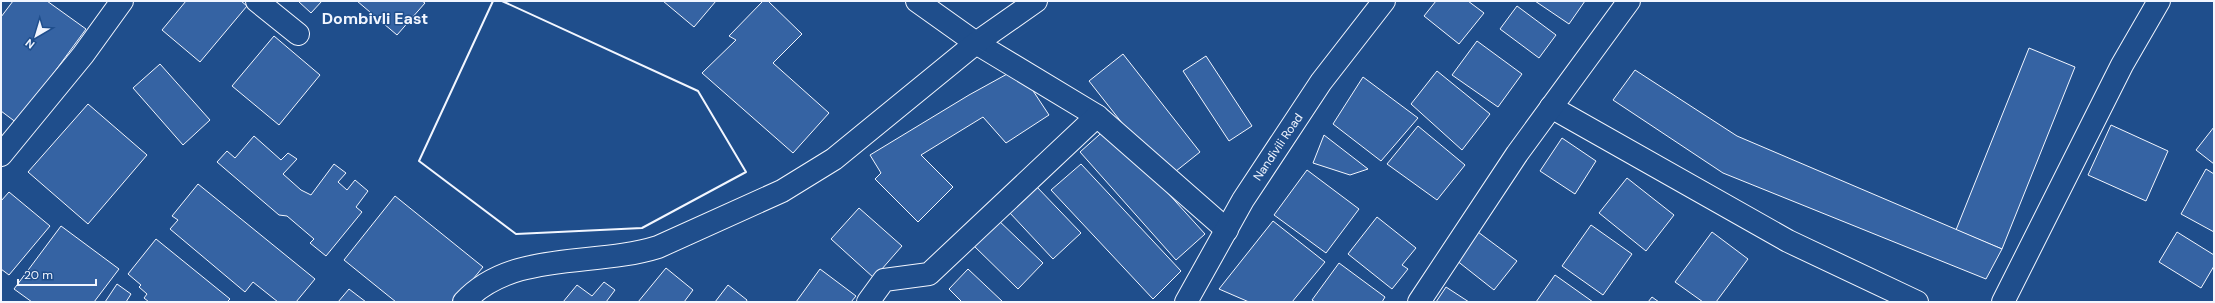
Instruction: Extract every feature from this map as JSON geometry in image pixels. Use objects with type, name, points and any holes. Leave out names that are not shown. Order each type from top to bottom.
[{"type":"street","points":[[1,155],[83,55],[122,1]]},
{"type":"street","points":[[257,1],[298,34]]},
{"type":"street","points":[[916,1],[976,43],[1097,116],[1227,230]]},
{"type":"street","points":[[464,302],[475,290],[506,273],[538,265],[641,252],[658,247],[782,190],[834,159],[976,43],[1036,1]]},
{"type":"street","name":"Nandivili Road","points":[[1186,302],[1227,230],[1242,200],[1321,82],[1384,1]]},
{"type":"street","points":[[1419,302],[1517,154],[1629,1]]},
{"type":"street","points":[[2003,302],[2122,65],[2159,1]]},
{"type":"street","points":[[1551,107],[1788,241],[1917,302]]},
{"type":"street","points":[[868,302],[884,280],[929,274],[1097,116]]},
{"type":"building","points":[[13,1],[47,1],[86,29],[17,123],[1,111],[1,17]]},
{"type":"building","points":[[186,1],[241,1],[247,6],[200,62],[162,30]]},
{"type":"building","points":[[298,1],[322,1],[311,13]]},
{"type":"building","points":[[357,1],[422,1],[425,3],[397,35]]},
{"type":"building","points":[[663,1],[716,1],[694,27]]},
{"type":"building","points":[[763,1],[768,1],[802,34],[773,63],[829,113],[793,153],[702,73],[736,40],[729,36]]},
{"type":"building","points":[[1436,1],[1468,1],[1484,13],[1459,44],[1424,16]]},
{"type":"building","points":[[1535,1],[1585,1],[1569,24]]},
{"type":"building","points":[[1517,6],[1556,35],[1539,58],[1500,29]]},
{"type":"building","points":[[274,36],[320,75],[279,125],[232,86]]},
{"type":"building","points":[[1477,41],[1522,74],[1498,107],[1452,75]]},
{"type":"building","points":[[2029,48],[2075,67],[2002,249],[1956,230]]},
{"type":"building","points":[[1123,54],[1200,152],[1166,179],[1089,81]]},
{"type":"building","points":[[1206,56],[1252,126],[1229,141],[1183,71]]},
{"type":"building","points":[[160,64],[210,120],[183,145],[133,88]]},
{"type":"building","points":[[1018,68],[1049,115],[1006,143],[983,117],[921,155],[953,187],[918,222],[875,179],[881,173],[870,155],[969,95]]},
{"type":"building","points":[[1635,70],[1737,136],[2002,249],[1986,279],[1723,173],[1613,100]]},
{"type":"building","points":[[1437,71],[1490,114],[1462,150],[1411,104]]},
{"type":"building","points":[[1363,77],[1418,118],[1381,161],[1333,124]]},
{"type":"building","points":[[88,104],[147,155],[88,224],[28,172]]},
{"type":"building","points":[[2111,125],[2168,151],[2146,201],[2088,175]]},
{"type":"building","points":[[1418,126],[1465,165],[1437,200],[1387,164]]},
{"type":"building","points":[[1108,127],[1205,234],[1176,260],[1080,152]]},
{"type":"building","points":[[2214,127],[2214,164],[2196,150]]},
{"type":"building","points":[[1324,135],[1368,169],[1350,175],[1313,163]]},
{"type":"building","points":[[254,136],[281,160],[288,153],[297,159],[283,174],[301,190],[311,195],[334,164],[346,173],[338,182],[347,190],[355,180],[368,191],[356,207],[362,212],[326,256],[310,243],[314,239],[287,216],[279,215],[217,162],[227,151],[235,158]]},
{"type":"building","points":[[1562,138],[1596,161],[1575,194],[1540,171]]},
{"type":"building","points":[[1081,164],[1181,271],[1153,299],[1051,190]]},
{"type":"building","points":[[2206,169],[2214,174],[2214,232],[2181,214]]},
{"type":"building","points":[[1307,170],[1359,209],[1326,253],[1274,215]]},
{"type":"building","points":[[1627,178],[1674,215],[1646,251],[1599,213]]},
{"type":"building","points":[[198,184],[315,279],[296,302],[278,302],[253,282],[245,292],[170,229],[178,220],[172,216]]},
{"type":"building","points":[[1036,186],[1081,233],[1053,259],[1009,212]]},
{"type":"building","points":[[9,192],[50,226],[9,275],[1,269],[1,201]]},
{"type":"building","points":[[395,196],[483,267],[454,302],[396,302],[344,260]]},
{"type":"building","points":[[859,208],[902,246],[874,278],[831,239]]},
{"type":"building","points":[[1377,217],[1416,248],[1402,265],[1408,269],[1392,289],[1348,254]]},
{"type":"building","points":[[996,218],[1043,263],[1018,289],[971,243]]},
{"type":"building","points":[[1273,221],[1325,262],[1292,302],[1249,302],[1219,289]]},
{"type":"building","points":[[1591,225],[1632,254],[1603,295],[1562,266]]},
{"type":"building","points":[[61,226],[119,269],[94,302],[32,302],[14,289]]},
{"type":"building","points":[[1478,232],[1517,261],[1494,290],[1456,260]]},
{"type":"building","points":[[1712,232],[1748,259],[1716,302],[1703,302],[1675,282]]},
{"type":"building","points":[[2177,232],[2214,255],[2214,266],[2201,288],[2159,262]]},
{"type":"building","points":[[156,239],[230,299],[227,302],[149,302],[144,298],[147,294],[139,287],[141,285],[128,274]]},
{"type":"building","points":[[1339,263],[1385,297],[1382,302],[1315,302],[1312,300]]},
{"type":"building","points":[[666,268],[693,290],[684,302],[638,302]]},
{"type":"building","points":[[820,269],[856,296],[851,302],[796,302]]},
{"type":"building","points":[[968,269],[1003,302],[962,302],[949,289]]},
{"type":"building","points":[[1555,275],[1593,302],[1536,302]]},
{"type":"building","points":[[604,282],[615,290],[606,302],[563,302],[577,285],[592,296]]},
{"type":"building","points":[[117,284],[131,294],[126,302],[105,302]]},
{"type":"building","points":[[728,285],[747,300],[746,302],[715,302]]},
{"type":"building","points":[[1446,287],[1469,302],[1436,302]]},
{"type":"building","points":[[349,289],[366,302],[338,302]]},
{"type":"building","points":[[1652,297],[1659,302],[1648,302]]},
{"type":"wall","points":[[493,1],[419,161],[516,234],[642,228],[746,172],[698,91],[502,1]]},
{"type":"district","name":"Dombivli East","points":[[375,18]]}]
